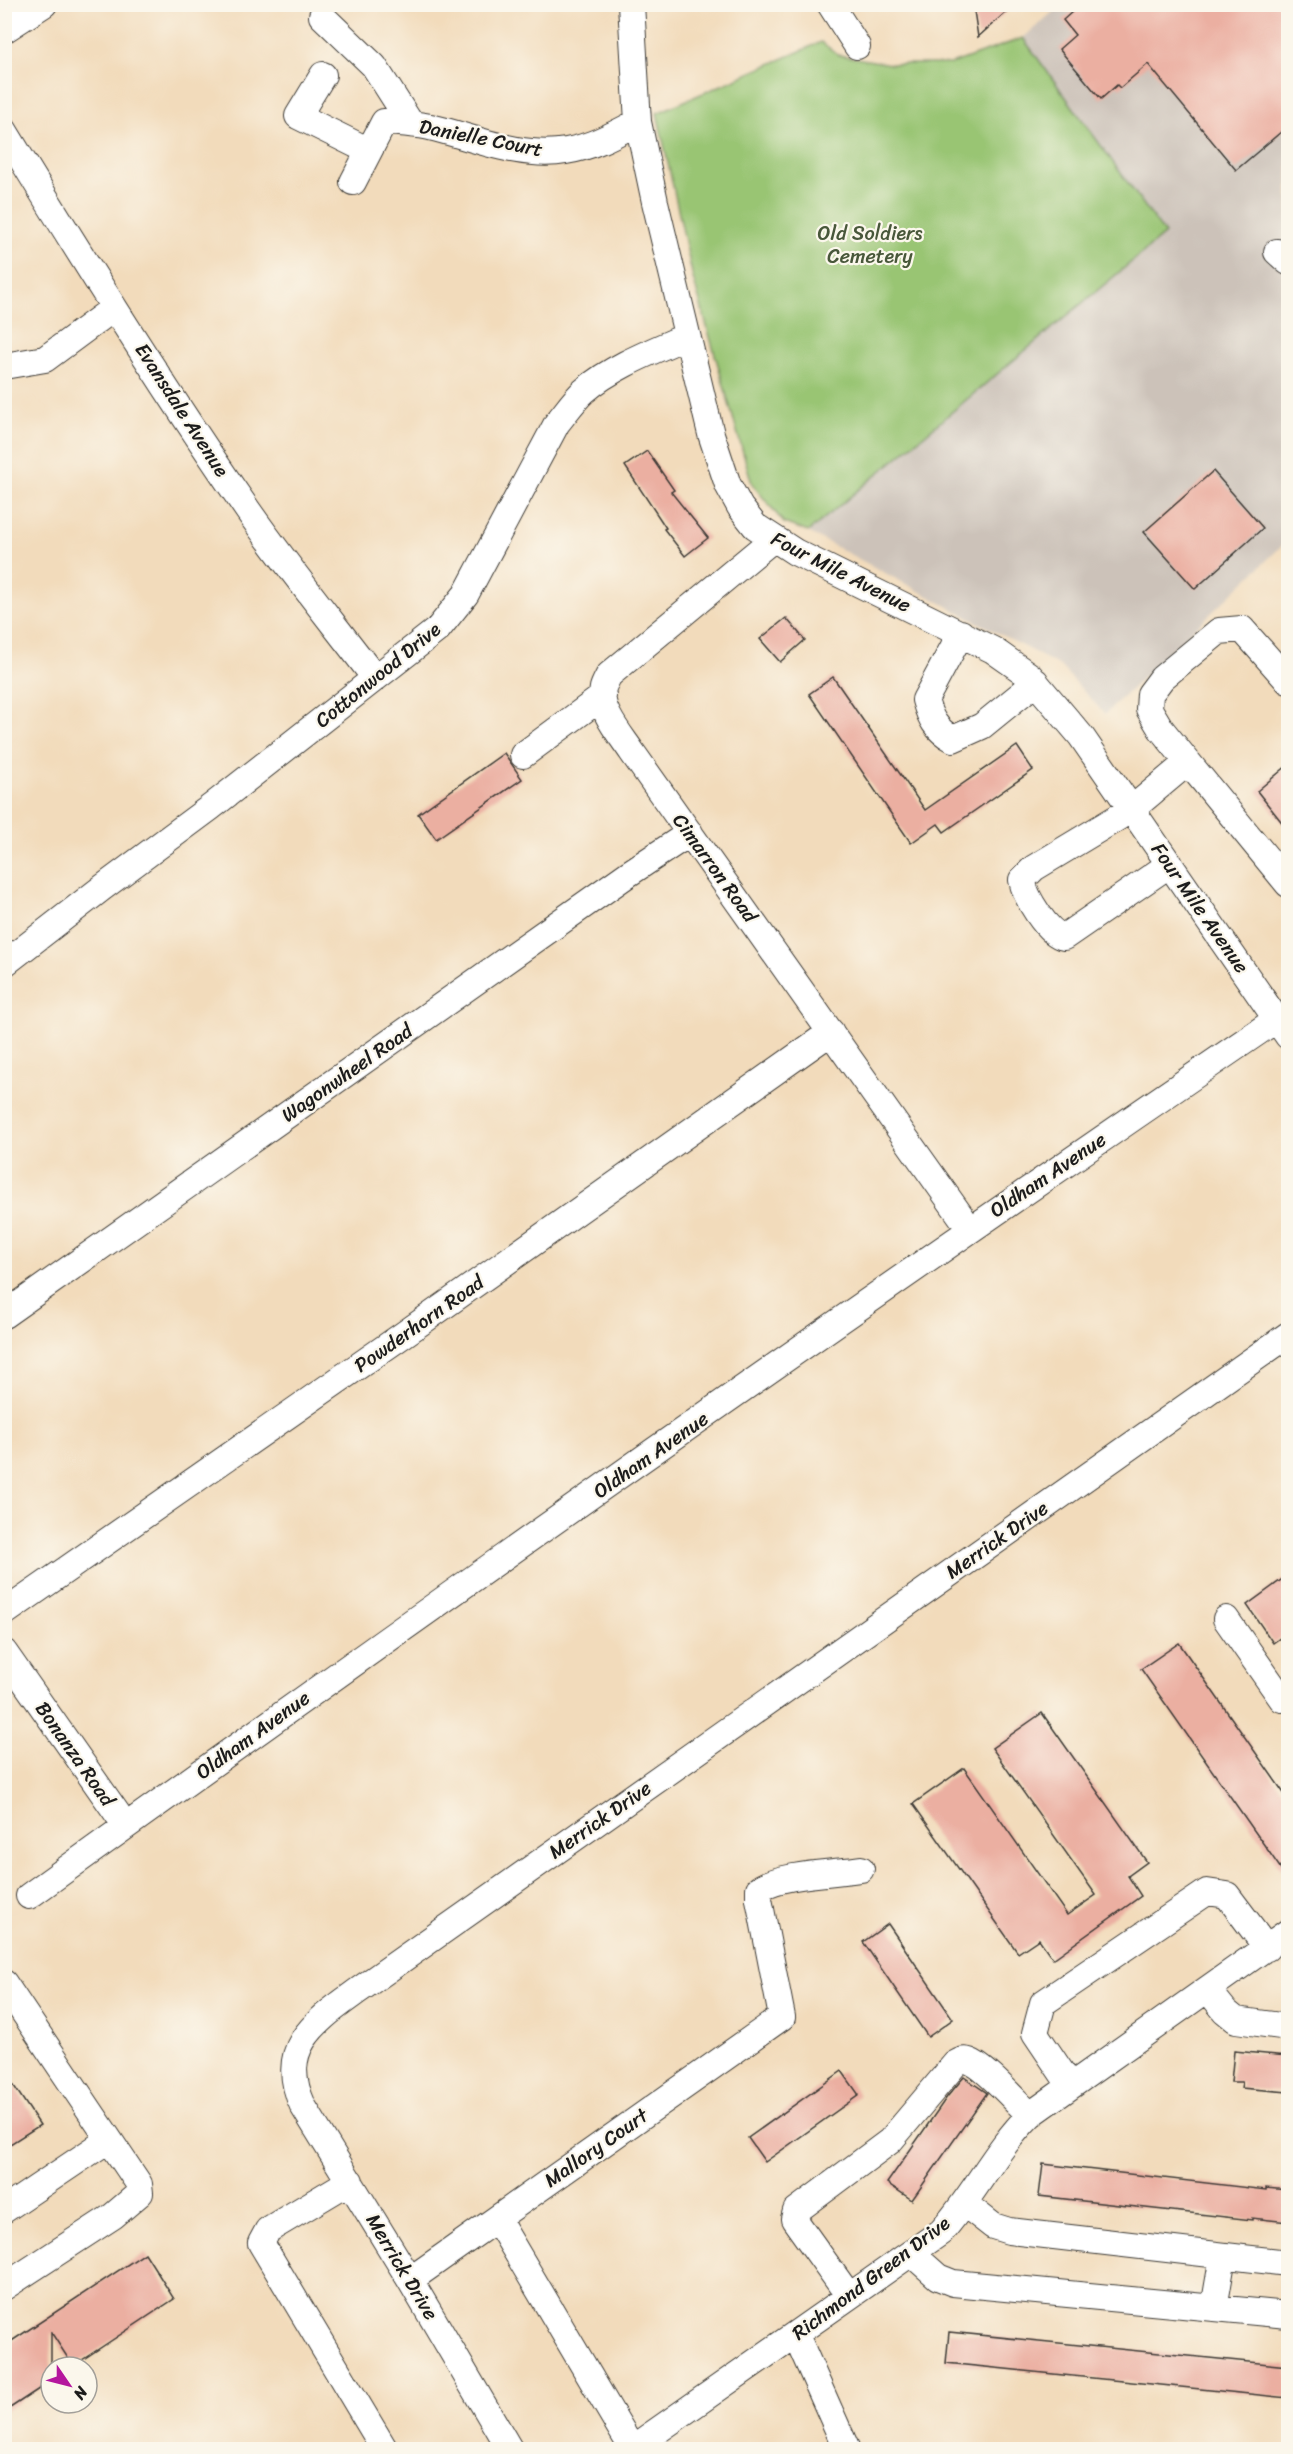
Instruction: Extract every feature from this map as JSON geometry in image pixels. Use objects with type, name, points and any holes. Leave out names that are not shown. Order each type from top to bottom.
[{"type":"street","points":[[4,30],[44,4]]},
{"type":"street","name":"Four Mile Avenue","points":[[630,4],[638,122],[716,452],[728,485],[740,507],[755,526],[772,539],[961,633],[1013,662],[1036,682],[1081,736],[1283,1027]]},
{"type":"street","points":[[830,4],[857,46]]},
{"type":"street","points":[[322,16],[374,66],[411,124]]},
{"type":"street","points":[[322,75],[298,116],[369,151]]},
{"type":"street","name":"Danielle Court","points":[[353,182],[384,122],[411,124],[515,149],[564,152],[615,135],[638,122]]},
{"type":"street","name":"Evansdale Avenue","points":[[4,130],[114,308],[250,513],[375,678]]},
{"type":"street","points":[[4,366],[45,359],[114,308]]},
{"type":"street","name":"Cottonwood Drive","points":[[4,964],[430,636],[453,612],[489,553],[557,423],[570,406],[584,391],[600,380],[687,336]]},
{"type":"street","points":[[524,755],[603,696],[603,688],[609,675],[619,665],[772,539]]},
{"type":"street","points":[[1288,681],[1242,628],[1219,631],[1162,678],[1150,694],[1149,709],[1161,729],[1288,884]]},
{"type":"street","points":[[961,633],[925,700],[929,717],[941,733],[953,739],[982,726],[1036,682]]},
{"type":"street","name":"Cimarron Road","points":[[603,696],[610,718],[970,1228]]},
{"type":"street","points":[[1170,864],[1064,937],[1057,936],[1050,931],[1024,889],[1023,880],[1034,868],[1132,809],[1188,762]]},
{"type":"street","name":"Wagonwheel Road","points":[[4,1315],[628,874],[690,833]]},
{"type":"street","name":"Oldham Avenue","points":[[29,1896],[970,1228],[1283,1027]]},
{"type":"street","name":"Powderhorn Road","points":[[4,1613],[442,1308],[831,1032]]},
{"type":"street","name":"Merrick Drive","points":[[510,2450],[410,2280],[307,2113],[294,2087],[295,2058],[303,2040],[316,2024],[359,1990],[1288,1335]]},
{"type":"street","points":[[1226,1619],[1286,1701]]},
{"type":"street","name":"Bonanza Road","points":[[4,1652],[126,1826]]},
{"type":"street","name":"Mallory Court","points":[[410,2280],[782,2017],[759,1889],[782,1879],[861,1869]]},
{"type":"street","points":[[1070,2085],[1035,2033],[1043,2002],[1207,1892],[1227,1895],[1267,1948]]},
{"type":"street","name":"Richmond Green Drive","points":[[631,2449],[941,2232],[964,2204],[1006,2142],[1030,2115],[1288,1932]]},
{"type":"street","points":[[4,1983],[12,2011],[139,2184],[140,2193],[113,2216],[4,2287]]},
{"type":"street","points":[[1208,1990],[1225,2011],[1236,2020],[1288,2027]]},
{"type":"street","points":[[849,2296],[794,2219],[796,2211],[890,2141],[956,2064],[962,2060],[982,2070],[1030,2115]]},
{"type":"street","points":[[4,2210],[108,2140]]},
{"type":"street","points":[[350,2181],[268,2230],[261,2243],[386,2450]]},
{"type":"street","points":[[964,2204],[993,2226],[1009,2231],[1288,2263]]},
{"type":"street","points":[[497,2219],[631,2449]]},
{"type":"street","points":[[911,2253],[938,2277],[953,2283],[1288,2315]]},
{"type":"street","points":[[1214,2308],[1222,2256]]},
{"type":"street","points":[[796,2335],[847,2450]]},
{"type":"shaded area","points":[[1061,5],[1288,5],[1288,540],[1105,714],[1060,666],[808,532],[1165,235],[1023,38]]},
{"type":"green space","name":"Old Soldiers Cemetery","points":[[1023,38],[1165,234],[808,532],[784,523],[752,484],[693,278],[657,113],[821,42],[839,55],[890,64],[951,64]]},
{"type":"building","points":[[973,4],[1015,4],[978,37]]},
{"type":"building","points":[[1081,4],[1288,4],[1288,126],[1236,170],[1148,64],[1120,88],[1117,85],[1101,99],[1059,49],[1075,35],[1063,20]]},
{"type":"building","points":[[647,451],[674,490],[671,492],[708,538],[685,556],[664,529],[666,528],[625,466]]},
{"type":"building","points":[[1213,471],[1263,528],[1195,589],[1144,532]]},
{"type":"building","points":[[786,618],[805,640],[780,662],[760,639]]},
{"type":"building","points":[[833,677],[925,810],[1017,746],[1033,770],[944,832],[938,824],[911,843],[809,694]]},
{"type":"building","points":[[504,753],[522,779],[436,839],[418,814]]},
{"type":"building","points":[[1288,765],[1288,830],[1257,791]]},
{"type":"building","points":[[1288,1575],[1288,1632],[1273,1643],[1247,1605]]},
{"type":"building","points":[[1179,1643],[1288,1799],[1288,1879],[1141,1669]]},
{"type":"building","points":[[1042,1713],[1147,1862],[1128,1876],[1141,1896],[1053,1959],[1039,1939],[1018,1953],[913,1804],[964,1768],[1067,1915],[1096,1895],[992,1748]]},
{"type":"building","points":[[888,1924],[953,2019],[928,2037],[863,1942]]},
{"type":"building","points":[[1234,2051],[1288,2056],[1288,2092],[1241,2088],[1242,2082],[1231,2082]]},
{"type":"building","points":[[4,2071],[40,2125],[4,2148]]},
{"type":"building","points":[[842,2071],[859,2095],[765,2162],[748,2138]]},
{"type":"building","points":[[964,2077],[987,2093],[912,2200],[887,2183],[947,2097]]},
{"type":"building","points":[[1043,2164],[1266,2190],[1266,2188],[1288,2190],[1288,2222],[1039,2196]]},
{"type":"building","points":[[145,2253],[174,2299],[90,2355],[66,2355],[51,2332],[51,2355],[39,2355],[39,2389],[4,2412],[4,2346]]},
{"type":"building","points":[[949,2332],[1288,2366],[1288,2398],[946,2363]]}]
